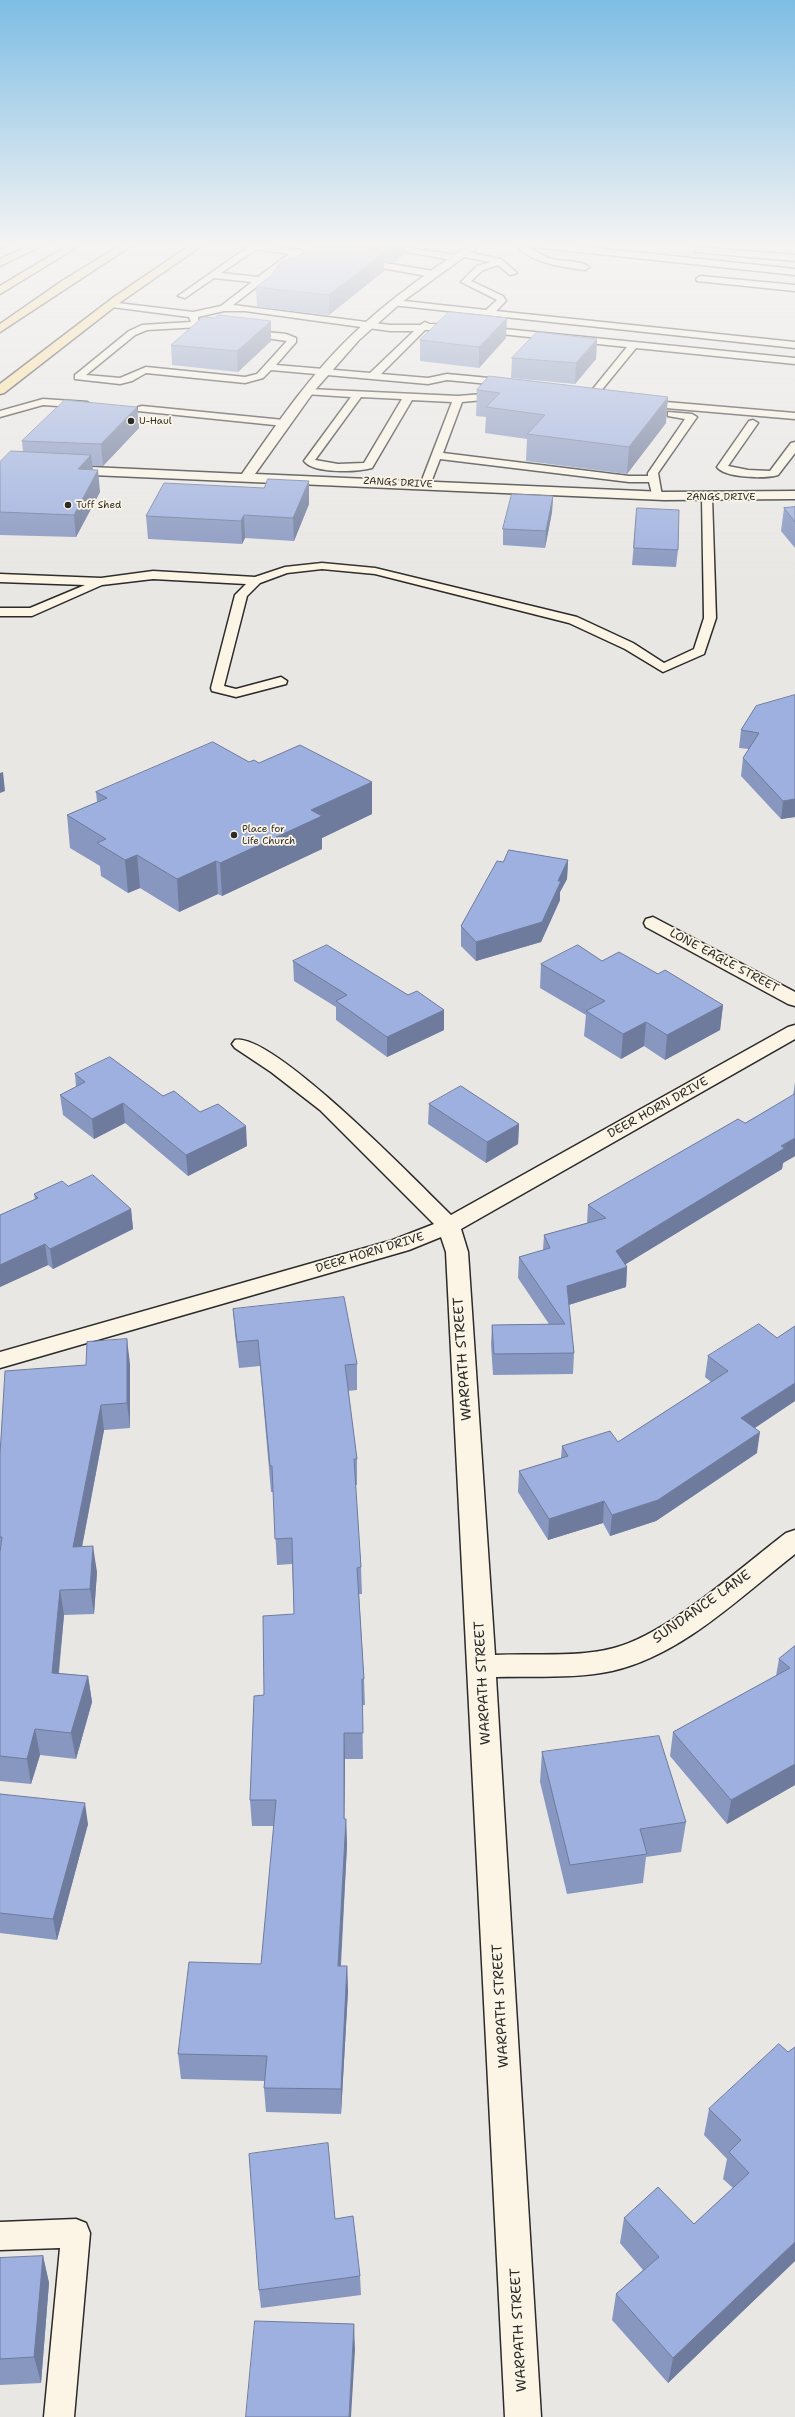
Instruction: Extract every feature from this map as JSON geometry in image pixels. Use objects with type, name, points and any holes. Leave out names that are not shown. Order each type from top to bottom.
[{"type":"main road","points":[[0,390],[43,357]]},
{"type":"street","points":[[247,476],[284,423],[308,392],[340,357]]},
{"type":"street","name":"ZANGS DRIVE","points":[[56,469],[247,476],[657,496],[707,497],[795,495]]},
{"type":"street","name":"LONE EAGLE STREET","points":[[652,923],[795,1000]]},
{"type":"street","name":"DEER HORN DRIVE","points":[[0,1360],[401,1245],[449,1226],[795,1031]]},
{"type":"street","name":"WARPATH STREET","points":[[242,1044],[278,1068],[327,1106],[449,1226],[457,1252],[482,1666],[523,2417]]},
{"type":"street","name":"SUNDANCE LANE","points":[[482,1666],[596,1662],[627,1655],[662,1637],[698,1613],[795,1540]]},
{"type":"lane","points":[[103,357],[78,377],[116,382],[128,380],[136,372],[146,370],[245,380],[260,376],[277,357]]},
{"type":"lane","points":[[373,376],[393,357]]},
{"type":"lane","points":[[593,392],[624,357]]},
{"type":"lane","points":[[745,357],[795,361]]},
{"type":"lane","points":[[268,367],[428,381],[447,377],[518,383]]},
{"type":"lane","points":[[308,392],[458,399],[483,397],[513,401]]},
{"type":"lane","points":[[358,394],[309,461],[319,465],[340,467],[355,468],[368,466],[409,396]]},
{"type":"lane","points":[[425,485],[458,399]]},
{"type":"lane","points":[[0,414],[43,402],[95,406]]},
{"type":"lane","points":[[631,408],[654,404],[795,416]]},
{"type":"lane","points":[[644,406],[652,412],[795,426]]},
{"type":"lane","points":[[142,410],[284,423]]},
{"type":"lane","points":[[657,496],[653,473],[692,416]]},
{"type":"lane","points":[[754,423],[722,467],[728,470],[768,475],[775,473],[795,445]]},
{"type":"lane","points":[[436,455],[629,478],[654,479]]},
{"type":"lane","points":[[0,578],[101,582],[153,575],[256,580],[285,570],[322,566],[375,571],[573,620],[628,646],[663,668],[700,651],[710,618],[707,497]]},
{"type":"lane","points":[[256,580],[241,595],[217,688],[236,693],[281,681]]},
{"type":"lane","points":[[0,612],[32,612],[101,582]]},
{"type":"lane","points":[[0,2236],[76,2233],[59,2417]]},
{"type":"building","points":[[513,357],[581,357],[576,363],[512,358]]},
{"type":"building","points":[[489,376],[668,397],[629,447],[527,434],[545,415],[486,407],[500,393],[477,390]]},
{"type":"building","points":[[65,400],[137,407],[101,444],[22,441]]},
{"type":"building","points":[[11,451],[91,455],[78,469],[98,470],[74,515],[0,512],[0,462]]},
{"type":"building","points":[[268,479],[309,481],[293,518],[244,515],[241,521],[146,516],[164,483],[264,488]]},
{"type":"building","points":[[512,494],[553,496],[546,531],[503,529]]},
{"type":"building","points":[[795,507],[795,522],[784,508]]},
{"type":"building","points":[[637,508],[679,510],[678,550],[634,548]]},
{"type":"building","points":[[795,695],[795,799],[783,801],[743,758],[759,733],[741,730],[756,706]]},
{"type":"building","points":[[213,742],[249,762],[254,760],[259,763],[300,745],[372,782],[311,810],[322,816],[220,863],[216,861],[177,879],[137,855],[125,860],[97,843],[106,839],[67,815],[107,798],[96,792]]},
{"type":"building","points":[[509,850],[568,860],[558,881],[561,881],[542,922],[476,942],[461,926],[497,861],[503,862]]},
{"type":"building","points":[[327,945],[408,995],[417,991],[444,1010],[387,1037],[336,1001],[347,995],[293,961]]},
{"type":"building","points":[[578,945],[602,961],[619,952],[658,974],[665,970],[723,1005],[667,1035],[646,1022],[623,1034],[586,1011],[605,1001],[541,964]]},
{"type":"building","points":[[110,1057],[163,1096],[174,1091],[200,1112],[218,1104],[246,1126],[186,1155],[123,1103],[92,1119],[60,1095],[85,1082],[75,1074]]},
{"type":"building","points":[[461,1086],[519,1124],[487,1142],[429,1104]]},
{"type":"building","points":[[795,1094],[795,1138],[781,1146],[785,1148],[616,1251],[627,1267],[567,1286],[574,1353],[494,1354],[492,1325],[565,1324],[519,1257],[550,1248],[544,1235],[606,1218],[588,1205],[738,1119],[745,1123]]},
{"type":"building","points":[[93,1175],[131,1209],[50,1249],[45,1244],[0,1265],[0,1215],[38,1198],[34,1194],[62,1181],[68,1186]]},
{"type":"building","points":[[344,1297],[357,1364],[345,1365],[357,1459],[354,1459],[361,1567],[357,1568],[364,1679],[362,1679],[363,1733],[344,1733],[344,1819],[346,1819],[338,1966],[347,1966],[341,2089],[264,2088],[267,2056],[178,2054],[189,1962],[261,1964],[276,1800],[250,1800],[254,1696],[264,1695],[263,1616],[294,1614],[292,1538],[275,1539],[272,1466],[270,1466],[258,1340],[237,1342],[233,1309]]},
{"type":"building","points":[[759,1324],[777,1338],[795,1326],[795,1383],[741,1418],[760,1432],[658,1500],[612,1515],[604,1501],[549,1519],[519,1471],[568,1456],[562,1446],[610,1431],[618,1442],[728,1371],[708,1356]]},
{"type":"building","points":[[127,1339],[127,1403],[101,1405],[73,1547],[93,1546],[90,1589],[60,1590],[52,1673],[88,1676],[71,1733],[35,1729],[27,1759],[0,1756],[0,1552],[2,1537],[0,1537],[0,1454],[5,1371],[86,1365],[87,1342]]},
{"type":"building","points":[[795,1646],[795,1764],[731,1800],[673,1732],[790,1668],[779,1659]]},
{"type":"building","points":[[659,1736],[686,1822],[640,1829],[647,1854],[570,1865],[542,1752]]},
{"type":"building","points":[[0,1794],[85,1803],[53,1919],[0,1913]]},
{"type":"building","points":[[779,2044],[788,2052],[795,2047],[795,2242],[673,2358],[616,2294],[659,2257],[624,2218],[658,2187],[694,2224],[749,2173],[729,2152],[741,2140],[709,2109]]},
{"type":"building","points":[[328,2143],[335,2219],[353,2216],[360,2276],[259,2290],[249,2154]]},
{"type":"building","points":[[43,2256],[34,2357],[0,2359],[0,2258]]},
{"type":"building","points":[[255,2321],[354,2324],[349,2417],[246,2417]]},
{"type":"place","name":"U-Haul","points":[[131,421]]},
{"type":"place","name":"Tuff Shed","points":[[68,505]]},
{"type":"place","name":"Place for Life Church","points":[[234,835]]}]
